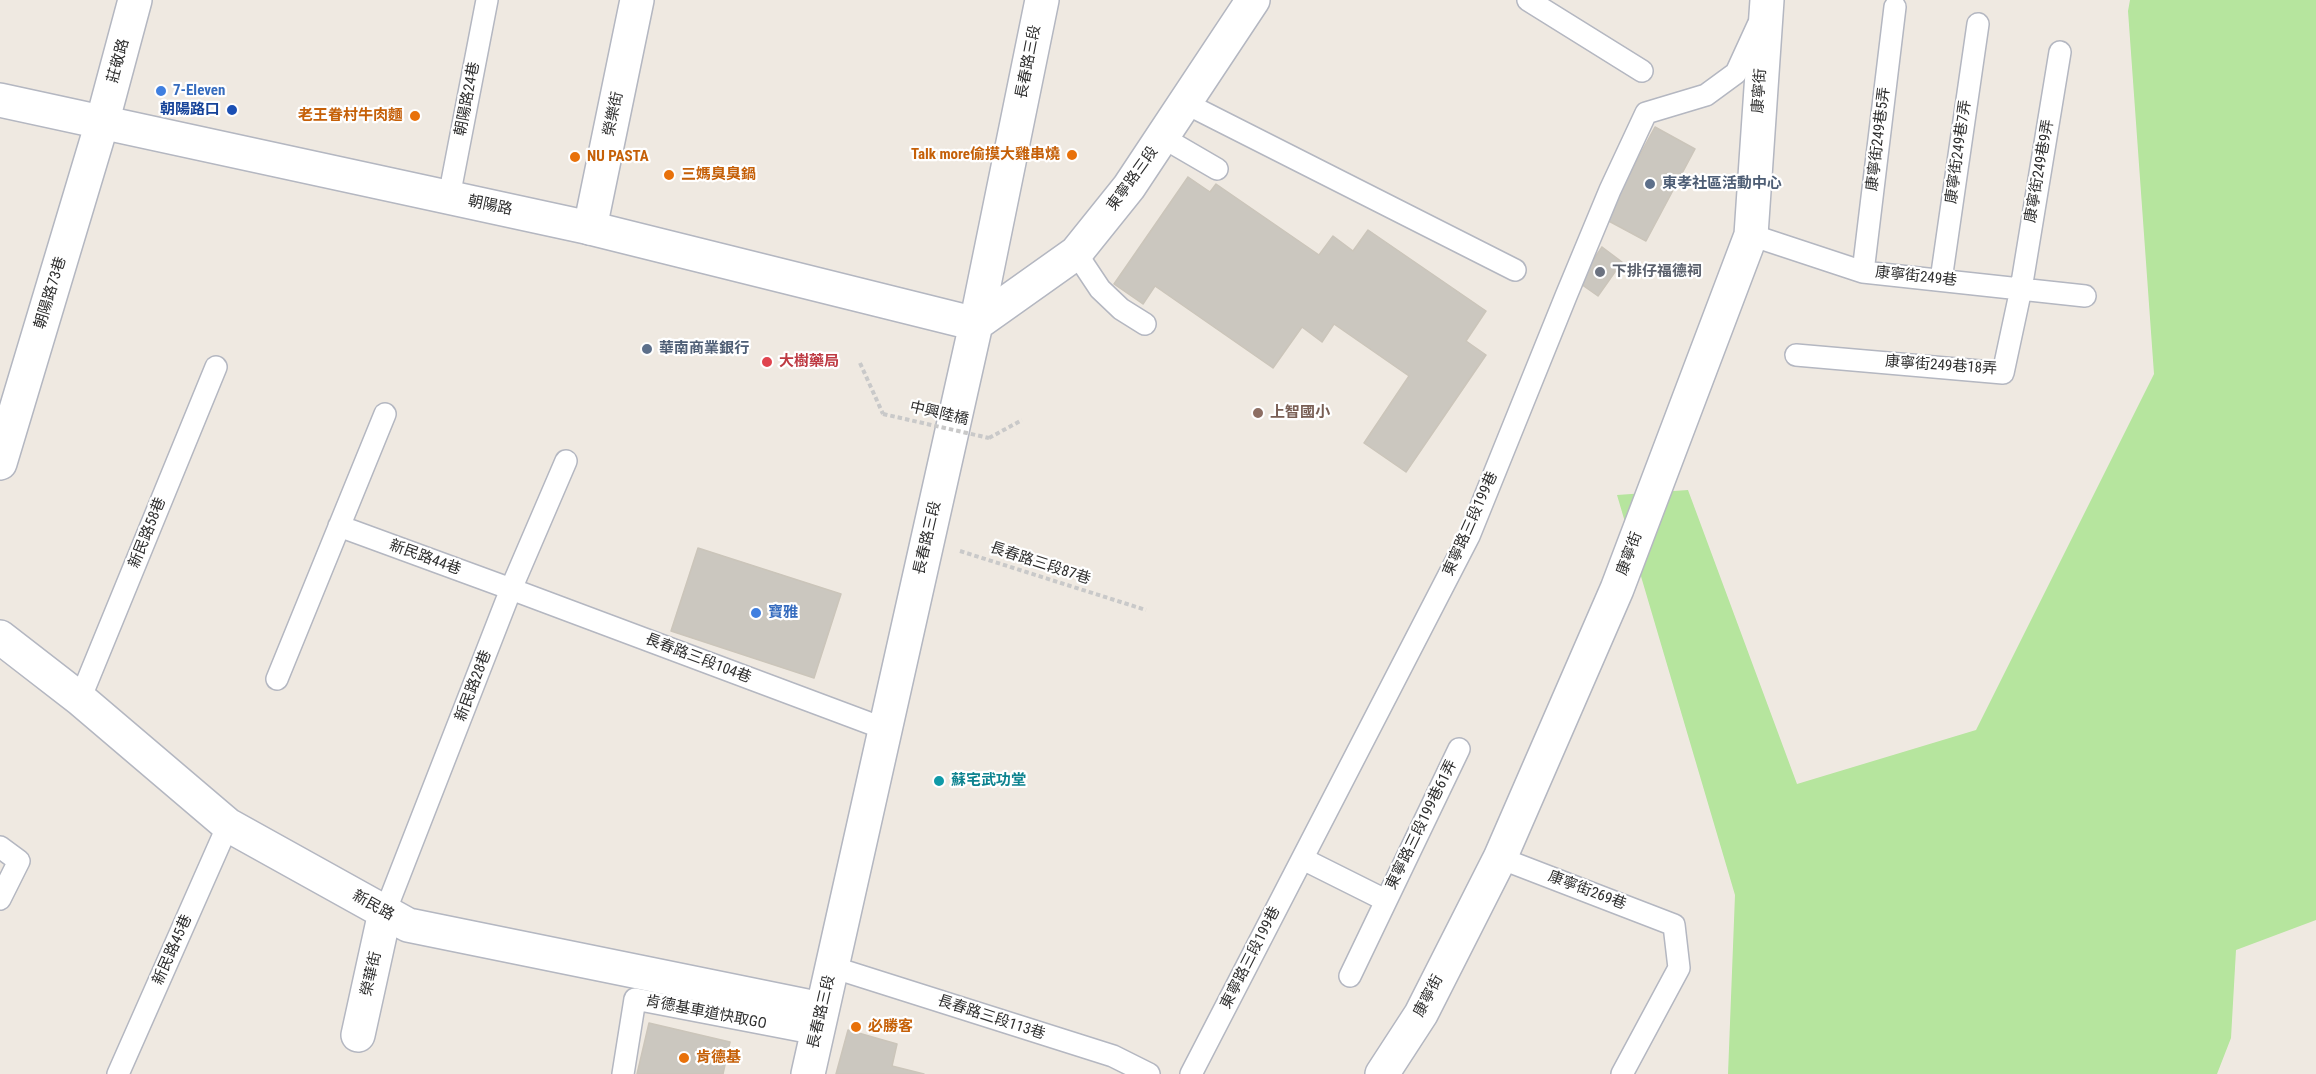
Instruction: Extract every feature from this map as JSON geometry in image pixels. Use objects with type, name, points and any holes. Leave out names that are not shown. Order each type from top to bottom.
[{"type":"street","name":"莊敬路","points":[[102,123],[135,0]]},
{"type":"street","name":"榮樂街","points":[[590,228],[637,0]]},
{"type":"street","name":"長春路三段","points":[[808,1074],[976,324],[1042,0]]},
{"type":"street","name":"東寧路三段","points":[[976,324],[1076,253],[1129,187],[1253,0]]},
{"type":"street","name":"康寧街","points":[[1382,1074],[1421,1014],[1500,858],[1617,589],[1751,235],[1766,5]]},
{"type":"street","name":"朝陽路","points":[[0,100],[590,228],[976,324]]},
{"type":"street","name":"朝陽路73巷","points":[[0,463],[102,123]]},
{"type":"street","name":"新民路","points":[[0,636],[80,699],[228,825],[408,925],[819,1022]]},
{"type":"street","name":"榮華街","points":[[358,1035],[385,912]]},
{"type":"lane","name":"朝陽路24巷","points":[[449,197],[487,0]]},
{"type":"lane","points":[[1528,0],[1642,71]]},
{"type":"lane","name":"東寧路三段199巷","points":[[1191,1074],[1470,536],[1593,232],[1646,113],[1706,94],[1736,73],[1766,5]]},
{"type":"lane","name":"康寧街249巷5弄","points":[[1863,272],[1894,7]]},
{"type":"lane","name":"康寧街249巷7弄","points":[[1941,280],[1978,24]]},
{"type":"lane","name":"康寧街249巷9弄","points":[[2020,289],[2060,52]]},
{"type":"lane","points":[[1185,103],[1515,270]]},
{"type":"lane","points":[[1162,138],[1217,169]]},
{"type":"lane","name":"康寧街249巷","points":[[1751,235],[1863,272],[2085,296]]},
{"type":"lane","points":[[1076,253],[1100,289],[1120,309],[1145,324]]},
{"type":"lane","name":"康寧街249巷18弄","points":[[1797,355],[2002,373],[2020,289]]},
{"type":"lane","name":"新民路58巷","points":[[80,699],[216,367]]},
{"type":"lane","points":[[277,679],[385,414]]},
{"type":"lane","name":"新民路28巷","points":[[385,912],[512,589],[566,461]]},
{"type":"lane","name":"新民路44巷","points":[[339,526],[512,589]]},
{"type":"lane","name":"長春路三段104巷","points":[[512,589],[885,729]]},
{"type":"lane","name":"東寧路三段199巷61弄","points":[[1350,976],[1459,749]]},
{"type":"lane","name":"新民路45巷","points":[[118,1074],[228,825]]},
{"type":"lane","points":[[0,847],[19,861],[0,899]]},
{"type":"lane","name":"康寧街269巷","points":[[1500,858],[1674,925],[1680,968],[1622,1074]]},
{"type":"lane","name":"東寧路三段199巷61弄","points":[[1302,859],[1386,900]]},
{"type":"lane","name":"長春路三段113巷","points":[[832,967],[1113,1056],[1149,1074]]},
{"type":"lane","name":"肯德基車道快取GO","points":[[623,1074],[635,999],[819,1022]]},
{"type":"path","name":"中興陸橋","points":[[860,363],[883,414],[988,438],[1022,420]]},
{"type":"path","name":"長春路三段87巷","points":[[928,541],[1146,610]]},
{"type":"green space","points":[[2130,0],[2316,0],[2316,920],[2236,950],[2231,1038],[2217,1074],[1728,1074],[1735,895],[1617,495],[1688,490],[1797,784],[1976,730],[2154,374],[2128,11]]},
{"type":"building","name":"東孝社區活動中心","points":[[1655,127],[1695,149],[1646,241],[1605,219]]},
{"type":"building","points":[[1188,177],[1210,192],[1216,184],[1319,255],[1333,236],[1353,251],[1368,230],[1486,311],[1466,341],[1486,355],[1406,472],[1364,443],[1409,376],[1334,324],[1322,342],[1302,327],[1273,368],[1155,286],[1143,304],[1114,284]]},
{"type":"building","name":"下排仔福德祠","points":[[1602,247],[1622,262],[1598,296],[1578,282]]},
{"type":"building","name":"寶雅","points":[[698,548],[841,594],[814,678],[671,631]]},
{"type":"building","name":"肯德基","points":[[649,1023],[730,1042],[723,1074],[637,1074]]},
{"type":"building","points":[[848,1030],[897,1044],[892,1066],[924,1074],[836,1074]]},
{"type":"place","name":"7-Eleven","points":[[161,91]]},
{"type":"place","name":"朝陽路口","points":[[232,110]]},
{"type":"place","name":"老王眷村牛肉麵","points":[[415,116]]},
{"type":"place","name":"Talk more偷摸大雞串燒","points":[[1072,155]]},
{"type":"place","name":"NU PASTA","points":[[575,157]]},
{"type":"place","name":"三媽臭臭鍋","points":[[669,175]]},
{"type":"place","name":"東孝社區活動中心","points":[[1650,184]]},
{"type":"place","name":"下排仔福德祠","points":[[1600,272]]},
{"type":"place","name":"華南商業銀行","points":[[647,349]]},
{"type":"place","name":"大樹藥局","points":[[767,362]]},
{"type":"place","name":"上智國小","points":[[1258,413]]},
{"type":"place","name":"寶雅","points":[[756,613]]},
{"type":"place","name":"蘇宅武功堂","points":[[939,781]]},
{"type":"place","name":"必勝客","points":[[856,1027]]},
{"type":"place","name":"肯德基","points":[[684,1058]]}]
